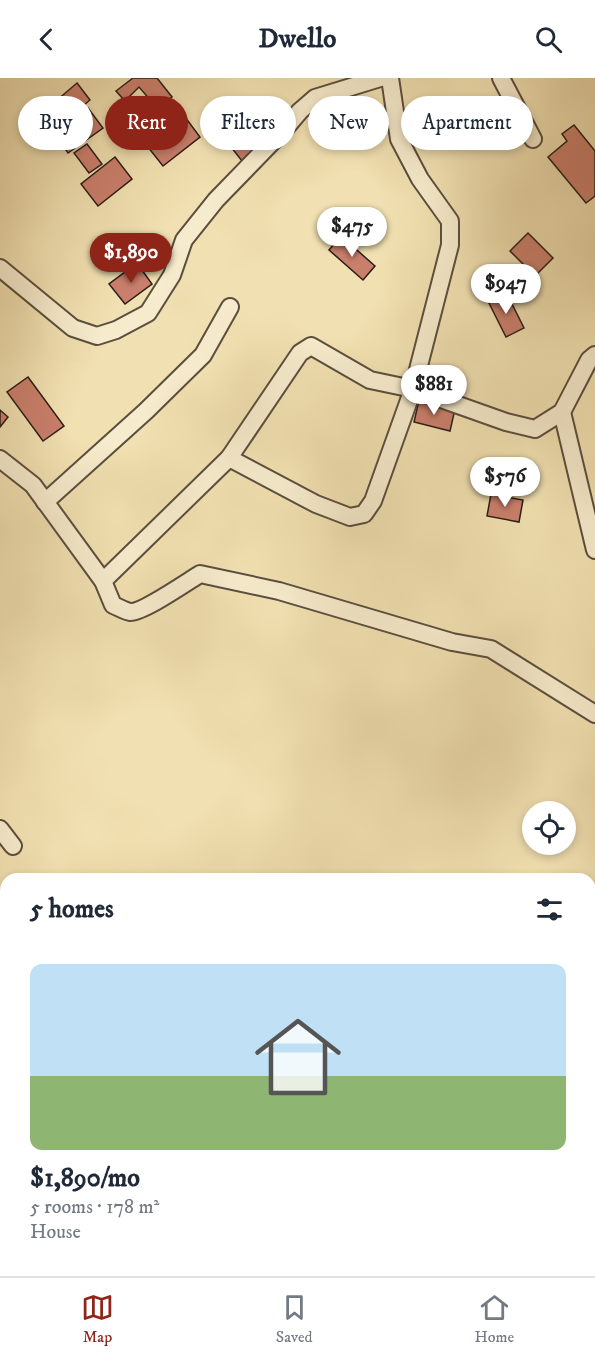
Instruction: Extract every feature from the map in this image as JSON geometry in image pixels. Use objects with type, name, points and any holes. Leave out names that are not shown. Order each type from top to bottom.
[{"type":"street","points":[[0,268],[73,328],[98,336],[116,330],[148,313],[172,275],[184,240],[216,200],[300,111],[315,98],[380,78]]},
{"type":"street","points":[[229,458],[316,504],[350,517],[363,514],[373,501],[413,388],[450,245],[450,221],[420,179],[399,139],[390,78]]},
{"type":"street","points":[[501,78],[510,96]]},
{"type":"street","points":[[45,502],[146,411],[203,355],[230,307]]},
{"type":"street","points":[[103,581],[229,458],[300,353],[311,346],[370,380],[413,388],[506,422],[535,429],[545,425],[562,412],[593,358]]},
{"type":"street","points":[[562,412],[595,550]]},
{"type":"street","points":[[0,459],[33,485],[103,581],[113,605],[131,612],[146,609],[200,574],[279,591],[452,642],[491,648],[595,714]]},
{"type":"street","points":[[0,829],[13,846]]},
{"type":"building","points":[[133,78],[157,78],[171,96],[147,96],[139,87],[130,96],[120,96],[116,91]]},
{"type":"building","points":[[77,83],[87,96],[62,96]]},
{"type":"building","points":[[93,115],[103,128],[93,135]]},
{"type":"building","points":[[188,121],[200,137],[188,146]]},
{"type":"building","points":[[574,125],[595,151],[595,196],[586,203],[548,157],[567,141],[562,134]]},
{"type":"building","points":[[78,150],[92,150],[102,164],[89,173],[74,153]]},
{"type":"building","points":[[150,150],[183,150],[163,166]]},
{"type":"building","points":[[233,150],[256,150],[242,161]]},
{"type":"building","points":[[115,157],[132,179],[98,206],[81,184]]},
{"type":"building","points":[[528,233],[553,258],[535,276],[510,251]]},
{"type":"building","points":[[341,236],[375,266],[363,280],[329,250]]},
{"type":"building","points":[[137,263],[152,284],[125,304],[109,284]]},
{"type":"building","points":[[507,294],[524,328],[506,337],[489,303]]},
{"type":"building","points":[[28,377],[64,426],[43,441],[7,392]]},
{"type":"building","points":[[419,400],[455,409],[450,431],[414,422]]},
{"type":"building","points":[[0,410],[8,417],[0,427]]},
{"type":"building","points":[[491,494],[523,500],[519,522],[487,516]]}]
